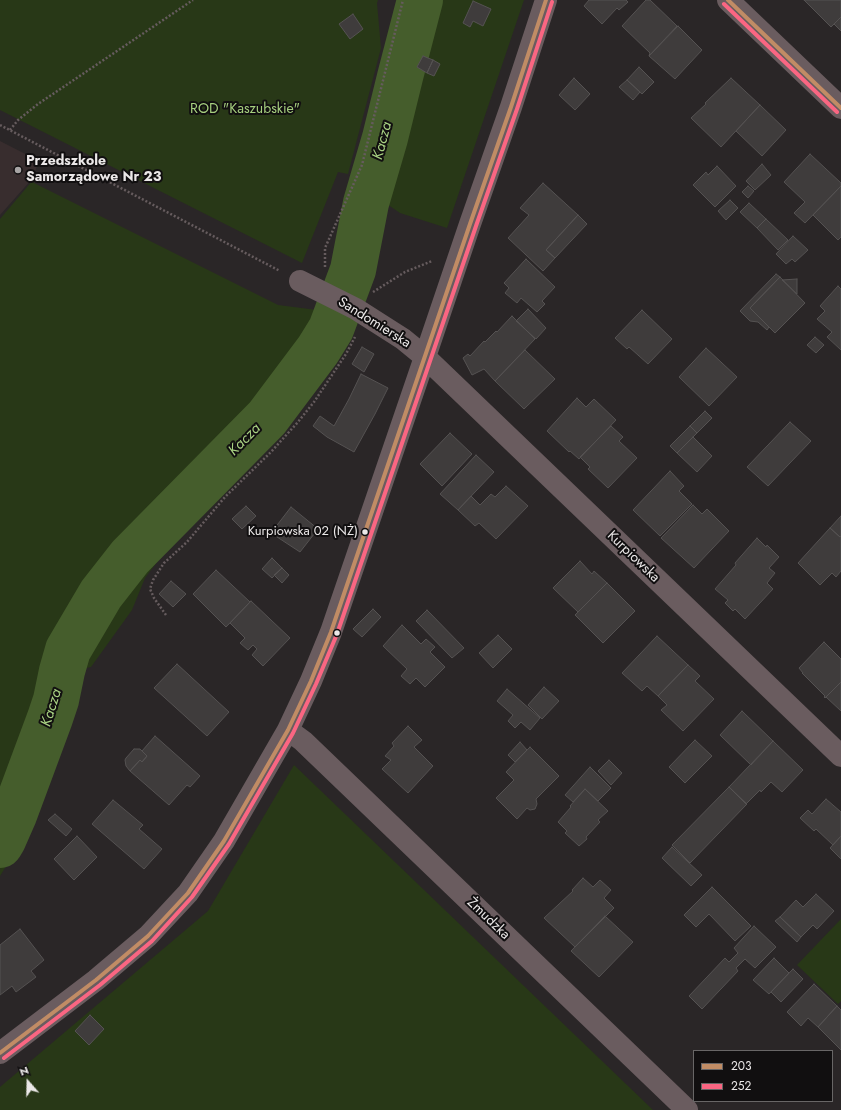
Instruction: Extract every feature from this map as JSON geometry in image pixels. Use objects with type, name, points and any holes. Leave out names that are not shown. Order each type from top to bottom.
[{"type":"street","points":[[0,1053],[96,980],[148,936],[188,893],[224,842],[288,730],[312,681],[331,632],[511,107],[546,0]]},
{"type":"street","points":[[728,0],[841,108]]},
{"type":"street","name":"Sandomierska","points":[[300,281],[361,312],[403,339],[425,357]]},
{"type":"street","name":"Kurpiowska","points":[[425,357],[841,756]]},
{"type":"street","name":"Żmudzka","points":[[288,730],[303,741],[687,1110]]},
{"type":"path","points":[[10,130],[18,120],[38,104],[193,0]]},
{"type":"path","points":[[326,295],[328,285],[325,273],[326,248],[362,165],[403,0]]},
{"type":"path","points":[[0,125],[300,281]]},
{"type":"path","points":[[166,615],[154,598],[150,589],[153,580],[164,563],[187,542],[225,497],[270,452],[298,422],[314,402],[346,354],[361,312],[363,298],[405,272],[447,254],[460,253]]},
{"type":"shaded area","name":"Przedszkole Samorządowe Nr 23","points":[[0,141],[39,161],[32,179],[0,215]]},
{"type":"green space","name":"ROD \"Kaszubskie\"","points":[[0,0],[378,0],[381,48],[348,174],[338,172],[302,263],[0,110]]},
{"type":"green space","points":[[430,0],[524,0],[447,228],[400,213],[381,200]]},
{"type":"green space","points":[[33,180],[34,183],[278,305],[317,310],[305,332],[269,383],[168,508],[197,509],[145,578],[132,610],[91,667],[81,669],[21,842],[0,876],[0,219]]},
{"type":"green space","points":[[294,765],[653,1110],[0,1110],[0,1087],[208,911]]},
{"type":"green space","points":[[841,919],[841,1001],[838,1004],[797,965]]},
{"type":"building","points":[[589,0],[626,0],[628,2],[619,10],[617,8],[602,24],[584,6]]},
{"type":"building","points":[[646,0],[650,0],[677,26],[649,56],[650,53],[622,26]]},
{"type":"building","points":[[804,0],[841,0],[841,17],[831,27]]},
{"type":"building","points":[[473,1],[491,9],[483,26],[473,21],[470,27],[463,23]]},
{"type":"building","points":[[353,14],[363,29],[350,39],[339,24]]},
{"type":"building","points":[[841,17],[841,31],[834,24]]},
{"type":"building","points":[[678,26],[702,50],[675,79],[649,56]]},
{"type":"building","points":[[423,56],[433,60],[427,73],[417,67]]},
{"type":"building","points":[[433,60],[440,64],[434,76],[427,73]]},
{"type":"building","points":[[639,67],[654,82],[642,94],[627,80]]},
{"type":"building","points":[[574,78],[590,94],[575,110],[559,95]]},
{"type":"building","points":[[731,78],[760,105],[721,147],[691,118]]},
{"type":"building","points":[[627,80],[640,92],[633,100],[619,87]]},
{"type":"building","points":[[760,105],[786,130],[762,156],[736,131]]},
{"type":"building","points":[[810,154],[841,183],[841,186],[805,223],[794,213],[805,202],[784,182]]},
{"type":"building","points":[[762,164],[771,175],[755,190],[746,181]]},
{"type":"building","points":[[717,166],[736,186],[715,207],[693,185],[706,172],[708,175]]},
{"type":"building","points":[[543,183],[578,215],[546,250],[555,258],[543,271],[508,238],[529,215],[520,208]]},
{"type":"building","points":[[748,186],[754,191],[748,198],[742,192]]},
{"type":"building","points":[[841,186],[841,237],[838,240],[813,215]]},
{"type":"building","points":[[730,200],[738,208],[726,220],[718,211]]},
{"type":"building","points":[[749,203],[766,219],[757,228],[740,212]]},
{"type":"building","points":[[578,215],[587,224],[555,258],[546,250]]},
{"type":"building","points":[[766,219],[788,240],[778,250],[757,228]]},
{"type":"building","points":[[793,236],[808,250],[795,262],[792,259],[786,264],[776,254]]},
{"type":"building","points":[[526,259],[555,287],[542,301],[545,304],[537,312],[521,298],[517,303],[505,293],[509,288],[504,283]]},
{"type":"building","points":[[776,274],[780,277],[750,308],[769,327],[767,330],[758,322],[750,321],[740,311]]},
{"type":"building","points":[[780,277],[805,303],[775,333],[750,308]]},
{"type":"building","points":[[797,279],[797,294],[782,280]]},
{"type":"building","points":[[838,286],[841,289],[841,350],[827,337],[832,332],[817,319],[825,311],[820,306]]},
{"type":"building","points":[[528,309],[546,328],[536,339],[516,321]]},
{"type":"building","points":[[642,310],[672,339],[648,364],[629,347],[627,349],[615,338]]},
{"type":"building","points":[[512,316],[535,339],[495,381],[484,369],[472,375],[463,358],[468,354],[470,356],[484,341],[485,342],[496,331],[497,332]]},
{"type":"building","points":[[815,337],[824,345],[816,353],[807,345]]},
{"type":"building","points":[[362,347],[374,354],[364,372],[352,364]]},
{"type":"building","points":[[706,348],[737,377],[709,406],[679,377]]},
{"type":"building","points":[[525,350],[555,379],[524,409],[495,381]]},
{"type":"building","points":[[361,374],[388,388],[354,452],[327,437],[313,426],[320,416],[334,426]]},
{"type":"building","points":[[577,398],[586,407],[594,399],[616,420],[579,459],[570,451],[569,452],[547,431]]},
{"type":"building","points":[[705,411],[712,418],[697,433],[690,426]]},
{"type":"building","points":[[790,422],[811,441],[768,486],[747,467]]},
{"type":"building","points":[[611,426],[623,437],[619,441],[637,458],[608,488],[588,469],[590,467],[580,457]]},
{"type":"building","points":[[690,426],[697,433],[677,453],[670,446]]},
{"type":"building","points":[[450,433],[472,454],[442,486],[420,464]]},
{"type":"building","points":[[693,437],[712,456],[697,472],[677,453]]},
{"type":"building","points":[[476,455],[494,472],[458,510],[440,494]]},
{"type":"building","points":[[670,471],[684,486],[679,491],[692,504],[660,536],[633,510]]},
{"type":"building","points":[[506,486],[528,506],[496,539],[479,523],[475,526],[458,510],[471,496],[480,505],[491,494],[495,497]]},
{"type":"building","points":[[693,505],[702,514],[707,509],[729,531],[694,568],[661,538]]},
{"type":"building","points":[[246,506],[256,516],[242,529],[232,519]]},
{"type":"building","points":[[291,507],[318,529],[300,552],[271,533]]},
{"type":"building","points":[[841,516],[841,536],[840,537],[830,528]]},
{"type":"building","points":[[830,528],[840,537],[841,536],[841,571],[836,577],[832,573],[820,585],[798,563]]},
{"type":"building","points":[[757,538],[766,547],[767,545],[779,557],[769,568],[775,573],[767,583],[773,589],[745,619],[735,609],[733,611],[725,603],[728,600],[715,589]]},
{"type":"building","points":[[272,558],[282,568],[272,578],[262,569]]},
{"type":"building","points":[[580,561],[592,574],[594,571],[607,583],[578,612],[553,588]]},
{"type":"building","points":[[282,568],[289,575],[282,583],[274,575]]},
{"type":"building","points":[[216,570],[250,602],[226,627],[193,594]]},
{"type":"building","points":[[171,581],[186,594],[173,607],[159,594]]},
{"type":"building","points":[[607,583],[635,611],[603,643],[575,615]]},
{"type":"building","points":[[251,601],[290,638],[263,666],[252,655],[257,649],[253,645],[248,650],[240,643],[245,638],[230,623]]},
{"type":"building","points":[[373,609],[381,617],[362,637],[353,629]]},
{"type":"building","points":[[427,610],[464,648],[452,658],[416,621]]},
{"type":"building","points":[[402,625],[421,644],[426,639],[435,647],[430,652],[445,667],[425,687],[416,678],[410,684],[401,676],[407,669],[383,646]]},
{"type":"building","points":[[498,635],[512,649],[493,668],[479,653]]},
{"type":"building","points":[[657,636],[688,665],[658,696],[647,686],[642,691],[622,673]]},
{"type":"building","points":[[824,642],[841,659],[841,682],[825,698],[825,696],[802,673],[799,668]]},
{"type":"building","points":[[177,664],[229,712],[207,736],[154,688]]},
{"type":"building","points":[[688,665],[700,676],[695,681],[714,699],[683,731],[661,710],[667,705],[658,696]]},
{"type":"building","points":[[841,682],[841,711],[826,697]]},
{"type":"building","points":[[544,687],[559,701],[542,719],[528,705]]},
{"type":"building","points":[[507,689],[540,718],[530,730],[521,722],[515,728],[508,721],[513,715],[497,701]]},
{"type":"building","points":[[742,711],[773,741],[751,765],[720,735]]},
{"type":"building","points":[[408,726],[422,740],[414,747],[433,766],[408,793],[382,769],[391,760],[385,756],[394,746],[392,743]]},
{"type":"building","points":[[155,736],[200,776],[190,787],[187,785],[169,805],[130,771],[140,760],[142,762],[147,756],[142,751]]},
{"type":"building","points":[[695,740],[712,756],[685,783],[669,767]]},
{"type":"building","points":[[773,741],[803,770],[782,792],[771,782],[761,792],[760,790],[746,804],[729,787]]},
{"type":"building","points":[[520,742],[527,750],[515,762],[508,755]]},
{"type":"building","points":[[530,747],[559,776],[536,799],[537,804],[535,809],[530,810],[527,808],[517,819],[496,798],[514,780],[506,772]]},
{"type":"building","points":[[134,749],[140,749],[147,756],[142,762],[140,760],[130,771],[126,766],[125,760]]},
{"type":"building","points":[[609,760],[622,773],[611,785],[598,771]]},
{"type":"building","points":[[590,767],[611,788],[598,801],[585,789],[573,802],[565,795]]},
{"type":"building","points":[[729,787],[747,804],[690,863],[672,845]]},
{"type":"building","points":[[585,789],[608,811],[598,820],[600,822],[586,837],[587,839],[579,846],[565,833],[567,831],[558,822]]},
{"type":"building","points":[[826,799],[841,812],[841,836],[833,845],[816,829],[814,831],[800,818],[808,810],[812,814]]},
{"type":"building","points":[[113,800],[143,825],[139,829],[162,849],[144,869],[92,824]]},
{"type":"building","points":[[55,814],[72,829],[66,836],[48,820]]},
{"type":"building","points":[[77,836],[97,857],[74,880],[54,859]]},
{"type":"building","points":[[841,836],[841,859],[830,848]]},
{"type":"building","points":[[672,847],[702,875],[691,886],[662,858]]},
{"type":"building","points":[[583,878],[593,887],[600,880],[611,890],[604,898],[614,908],[575,947],[544,918],[573,891],[572,890]]},
{"type":"building","points":[[712,887],[751,926],[735,941],[709,914],[696,927],[684,915]]},
{"type":"building","points":[[816,894],[834,911],[817,929],[813,925],[801,937],[780,917],[796,900],[803,907]]},
{"type":"building","points":[[605,916],[633,942],[599,977],[571,951]]},
{"type":"building","points":[[780,917],[801,937],[797,942],[775,921]]},
{"type":"building","points":[[754,926],[776,947],[755,968],[745,959],[736,968],[738,971],[702,1009],[689,996],[725,958],[729,962],[738,953],[734,948]]},
{"type":"building","points":[[20,929],[44,960],[31,971],[36,977],[16,992],[12,986],[0,995],[0,945]]},
{"type":"building","points":[[774,958],[789,973],[769,994],[753,980]]},
{"type":"building","points":[[793,969],[803,979],[781,1002],[771,992]]},
{"type":"building","points":[[814,984],[837,1006],[818,1027],[808,1018],[801,1026],[787,1012]]},
{"type":"building","points":[[837,1006],[841,1010],[841,1050],[818,1027]]},
{"type":"building","points":[[90,1015],[104,1029],[89,1045],[75,1031]]},
{"type":"waterway","name":"Kacza","points":[[0,845],[14,815],[50,718],[68,650],[101,594],[130,557],[267,418],[318,350],[331,329],[353,270],[366,203],[385,138],[420,0]]},
{"type":"transit line","name":"203","points":[[0,1053],[96,980],[148,936],[188,893],[224,841],[288,730],[311,681],[331,632],[511,107],[546,0]]},
{"type":"transit line","name":"203","points":[[728,0],[841,108]]},
{"type":"transit line","name":"252","points":[[4,1058],[100,985],[152,941],[192,897],[229,844],[293,733],[337,634],[517,109],[552,2]]},
{"type":"transit line","name":"252","points":[[724,4],[837,112]]},
{"type":"place","name":"Przedszkole Samorządowe Nr 23","points":[[18,170]]},
{"type":"place","name":"Kurpiowska 02 (NŻ)","points":[[365,532]]}]
